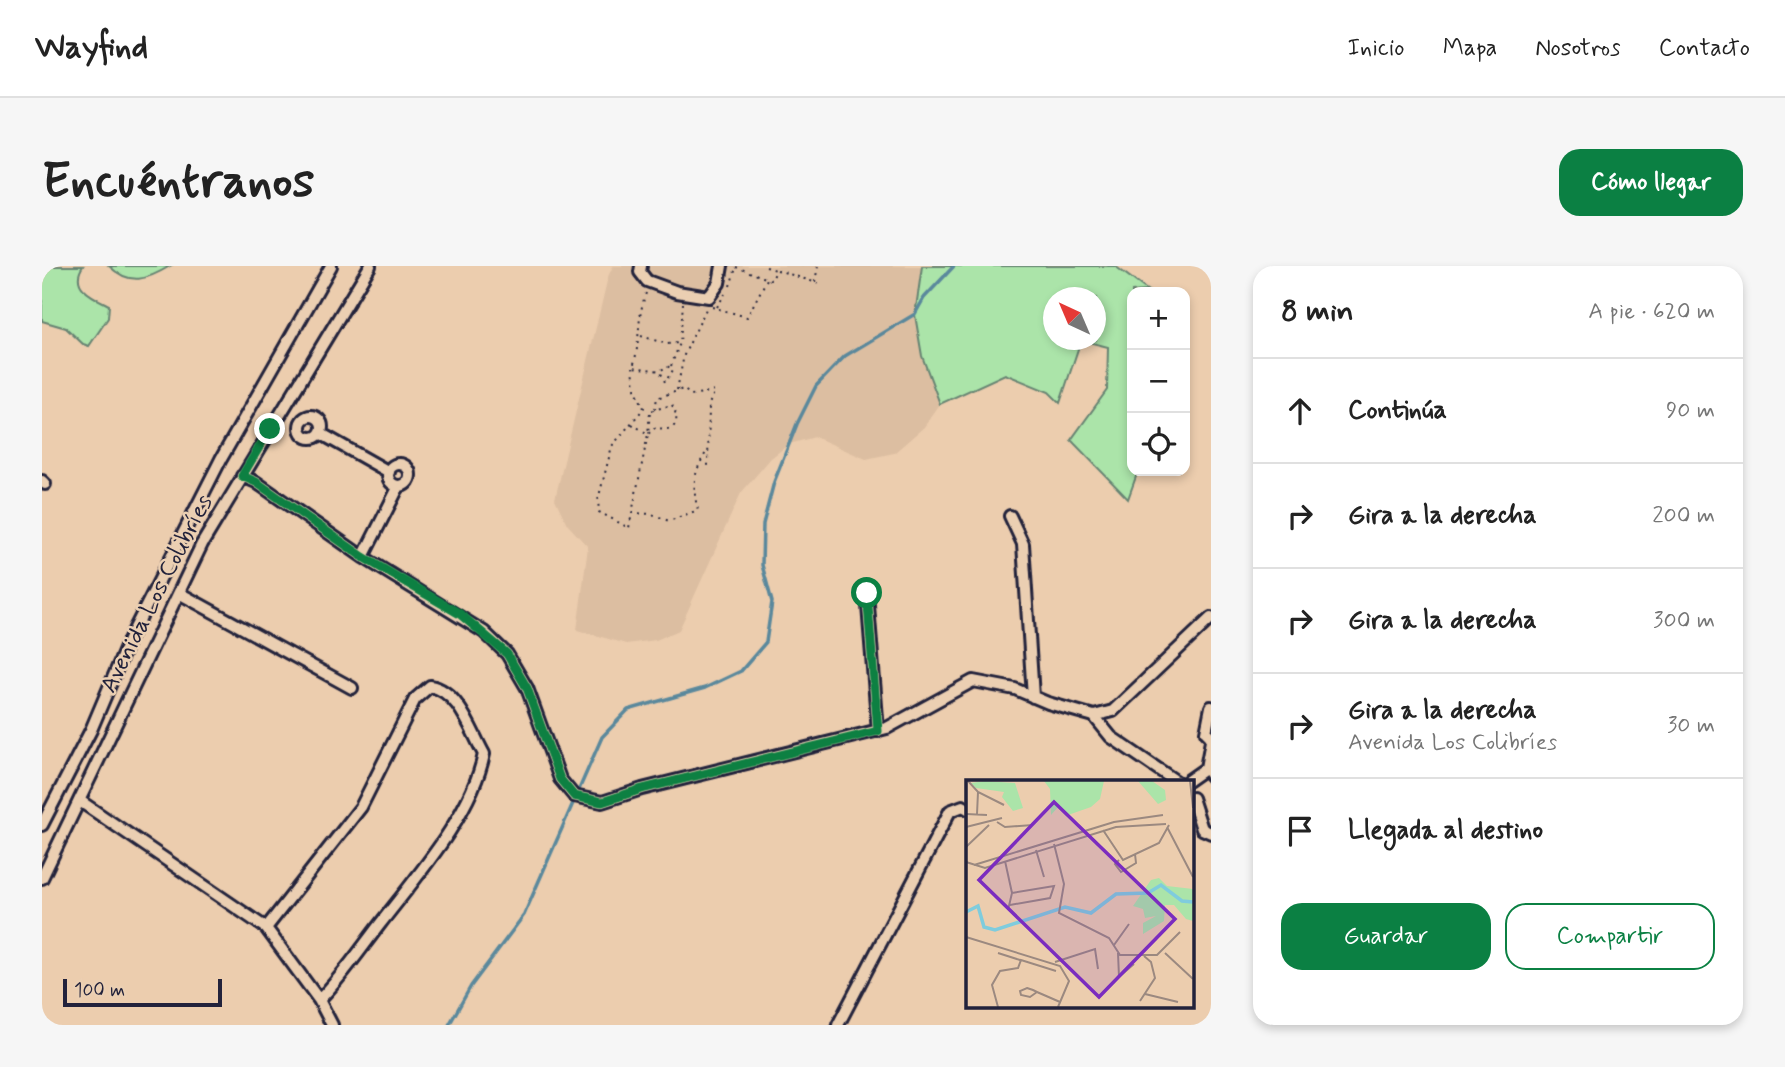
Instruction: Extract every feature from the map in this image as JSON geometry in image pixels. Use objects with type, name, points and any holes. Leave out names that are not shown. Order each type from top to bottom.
[{"type":"street","name":"Avenida Los Colibríes","points":[[42,825],[92,730],[129,640],[221,459],[331,266]]},
{"type":"street","name":"Avenida Los Colibríes","points":[[42,878],[202,544],[370,266]]},
{"type":"street","points":[[641,266],[640,272],[647,281],[699,297],[709,297],[714,292],[722,266]]},
{"type":"street","points":[[320,433],[389,472]]},
{"type":"street","points":[[363,557],[399,486],[409,480],[408,468],[397,464],[389,472]]},
{"type":"street","points":[[389,472],[390,480],[399,486]]},
{"type":"street","points":[[242,476],[256,482],[363,557],[460,614],[507,654],[527,688],[560,779],[574,796],[602,802],[642,789],[878,731],[910,718],[974,681],[1015,689],[1094,716],[1111,737],[1174,780]]},
{"type":"street","points":[[1010,516],[1023,544],[1033,696]]},
{"type":"street","points":[[178,593],[352,688]]},
{"type":"street","points":[[867,593],[878,731]]},
{"type":"street","points":[[1094,716],[1113,711],[1211,618]]},
{"type":"street","points":[[266,928],[361,807],[415,699],[430,686],[442,688],[453,697],[484,754],[481,769],[471,793],[419,874],[319,1000]]},
{"type":"street","points":[[1191,780],[1209,772],[1211,739],[1206,732],[1211,706]]},
{"type":"street","points":[[80,801],[266,928],[319,1000],[331,1025]]},
{"type":"street","points":[[1194,804],[1202,829],[1211,833]]},
{"type":"street","points":[[838,1025],[950,811],[963,806],[966,808]]},
{"type":"path","points":[[815,283],[818,266]]},
{"type":"path","points":[[736,267],[771,280],[777,270]]},
{"type":"path","points":[[766,267],[823,285]]},
{"type":"path","points":[[717,308],[747,317],[767,279]]},
{"type":"path","points":[[647,290],[640,309],[638,359],[633,367],[635,388],[644,408],[612,446],[598,500],[599,512],[629,528],[650,411],[672,405],[678,422],[667,431],[656,427],[648,434]]},
{"type":"path","points":[[660,370],[665,382],[671,376],[671,366],[680,343],[684,311],[683,302],[678,301]]},
{"type":"path","points":[[677,391],[682,362],[698,328],[698,320],[705,309],[710,307]]},
{"type":"path","points":[[640,335],[667,344],[680,343]]},
{"type":"path","points":[[633,367],[660,370],[671,366]]},
{"type":"path","points":[[655,409],[657,398],[683,389],[691,395],[715,391],[709,404],[708,466]]},
{"type":"path","points":[[632,424],[648,434]]},
{"type":"path","points":[[632,513],[652,514],[669,521],[698,510],[694,488],[695,475],[707,452]]},
{"type":"shaded area","points":[[613,266],[922,266],[915,315],[922,356],[940,404],[924,427],[894,453],[866,459],[815,437],[789,444],[771,458],[741,493],[679,630],[656,640],[626,644],[577,630],[588,547],[567,524],[555,499],[608,277]]},
{"type":"green space","points":[[42,266],[83,266],[79,273],[81,285],[90,295],[109,305],[108,318],[89,346],[83,344],[66,328],[42,321]]},
{"type":"green space","points":[[109,266],[170,266],[154,275],[139,279],[124,276]]},
{"type":"green space","points":[[922,266],[1115,266],[1143,287],[1127,287],[1127,476],[1136,476],[1128,499],[1071,440],[1107,390],[1106,287],[1043,287],[1043,350],[1078,350],[1060,403],[1049,392],[1005,374],[940,404],[922,356],[915,315]]},
{"type":"waterway","points":[[449,1025],[471,986],[524,915],[602,737],[628,710],[705,688],[741,671],[766,642],[772,602],[762,565],[763,524],[774,482],[797,424],[816,386],[845,356],[915,314],[924,298],[954,266]]},
{"type":"route","points":[[270,429],[242,476],[256,482],[363,557],[460,614],[507,654],[527,688],[560,779],[574,796],[602,802],[642,789],[878,731],[867,593]]}]
